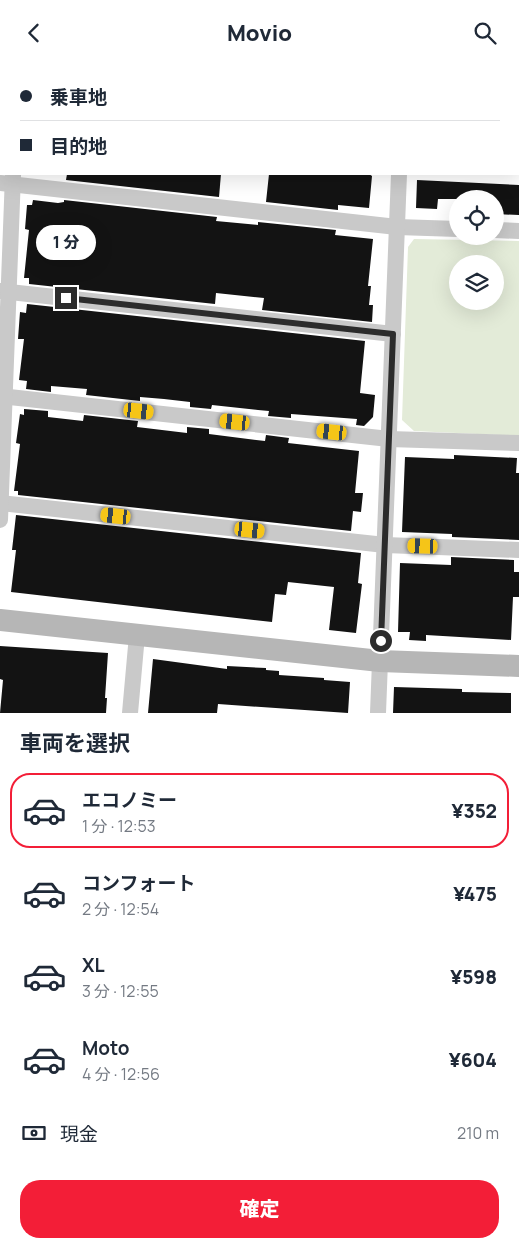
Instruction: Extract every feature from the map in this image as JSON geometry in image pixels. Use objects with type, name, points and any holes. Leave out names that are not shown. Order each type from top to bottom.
[{"type":"street","points":[[378,713],[399,175]]},
{"type":"street","points":[[0,520],[8,181],[396,227],[449,229]]},
{"type":"street","points":[[504,230],[519,231]]},
{"type":"street","points":[[4,292],[393,334]]},
{"type":"street","points":[[2,397],[389,439],[519,443]]},
{"type":"street","points":[[0,503],[385,545],[519,550]]},
{"type":"street","points":[[0,620],[380,661],[519,666]]},
{"type":"street","points":[[130,713],[137,635]]},
{"type":"green space","points":[[414,239],[449,240],[449,245],[504,245],[504,241],[519,241],[519,436],[414,431],[402,420],[408,247]]},
{"type":"building","points":[[67,175],[221,175],[219,197],[66,180]]},
{"type":"building","points":[[269,175],[372,176],[369,208],[338,205],[338,210],[266,202]]},
{"type":"building","points":[[417,180],[519,185],[519,215],[504,214],[504,190],[449,190],[449,199],[438,199],[437,209],[416,208]]},
{"type":"building","points":[[33,200],[58,203],[64,202],[64,200],[217,217],[216,221],[258,225],[258,222],[336,230],[335,235],[373,239],[368,286],[371,286],[369,305],[373,305],[372,322],[262,310],[264,298],[216,293],[215,304],[29,284],[29,278],[24,278],[29,230],[25,229],[27,205],[32,205]]},
{"type":"building","points":[[27,304],[365,341],[360,393],[375,395],[373,417],[364,426],[356,425],[357,419],[291,414],[291,418],[268,416],[269,411],[212,405],[211,409],[190,407],[190,402],[164,399],[140,397],[140,401],[86,395],[87,389],[51,386],[51,392],[26,389],[27,381],[19,380],[24,339],[18,339],[20,312],[26,313]]},
{"type":"building","points":[[24,409],[48,411],[48,417],[83,421],[84,415],[138,421],[137,427],[187,433],[187,427],[209,429],[209,434],[265,441],[266,435],[289,438],[288,443],[359,451],[355,493],[363,493],[361,512],[353,511],[351,531],[18,495],[18,491],[14,491],[20,444],[16,443],[20,414],[24,415]]},
{"type":"building","points":[[454,455],[517,458],[516,473],[519,473],[519,540],[452,537],[452,534],[402,532],[405,457],[454,459]]},
{"type":"building","points":[[16,515],[361,553],[358,583],[362,584],[356,633],[329,630],[334,587],[288,582],[286,595],[275,594],[272,622],[11,592],[16,550],[12,550]]},
{"type":"building","points":[[451,557],[514,560],[514,572],[519,572],[519,597],[513,597],[511,640],[426,635],[426,641],[409,640],[410,632],[398,632],[400,563],[451,565]]},
{"type":"building","points":[[0,646],[108,653],[106,713],[0,713],[3,680],[0,679]]},
{"type":"building","points":[[153,659],[227,669],[227,666],[266,668],[266,670],[279,671],[279,675],[350,682],[348,713],[218,704],[217,713],[148,713]]},
{"type":"building","points":[[394,687],[462,689],[462,692],[511,693],[511,713],[393,713]]},
{"type":"route","points":[[66,298],[393,334],[381,641]]}]
